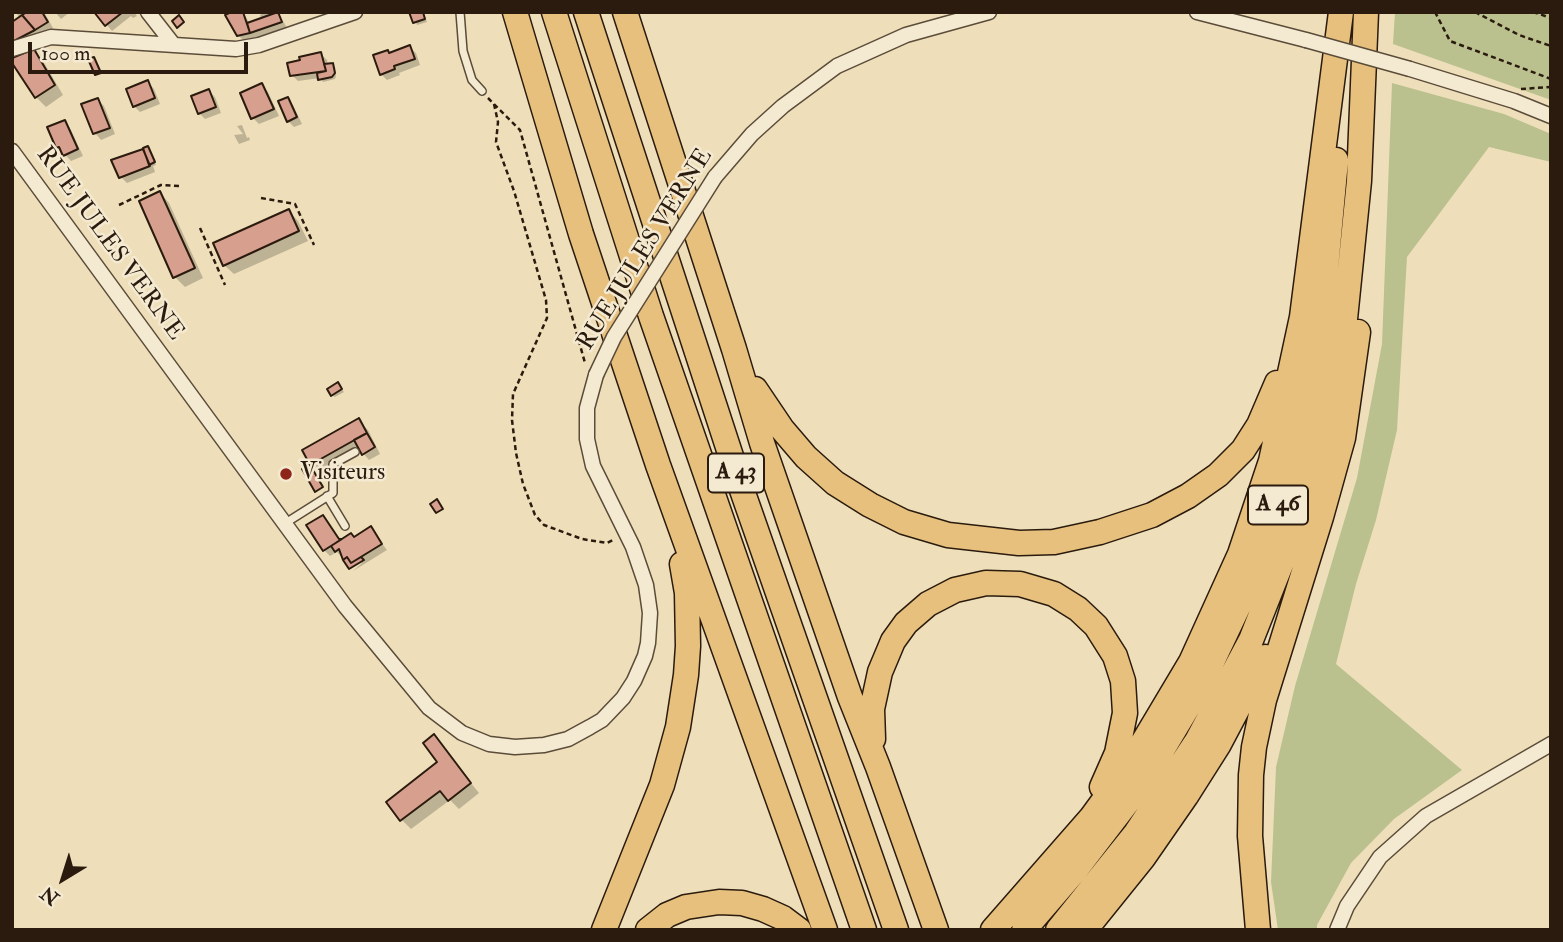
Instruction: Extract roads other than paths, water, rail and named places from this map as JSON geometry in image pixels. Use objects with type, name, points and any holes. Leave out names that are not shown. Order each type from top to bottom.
[{"type":"highway","points":[[515,12],[581,234],[658,465],[825,930]]},
{"type":"highway","name":"A 43","points":[[554,12],[647,304],[863,930]]},
{"type":"highway","name":"A 43","points":[[586,12],[742,490],[896,930]]},
{"type":"highway","points":[[625,12],[762,443],[850,697],[936,930]]},
{"type":"highway","points":[[993,930],[1108,797],[1152,731],[1191,662],[1228,585],[1270,461],[1302,317],[1342,12]]},
{"type":"highway","name":"A 46","points":[[1024,930],[1110,827],[1173,734],[1226,635],[1269,532],[1301,424],[1322,312],[1334,201],[1342,12]]},
{"type":"highway","name":"A 46","points":[[1058,930],[1136,833],[1198,741],[1251,640],[1272,590],[1309,485],[1335,375],[1352,262],[1366,12]]},
{"type":"highway","points":[[1258,930],[1250,836],[1254,747],[1264,701],[1321,517],[1345,425],[1361,308],[1365,245],[1363,97]]},
{"type":"highway","points":[[734,349],[762,402],[782,429],[820,470],[852,494],[904,522],[948,535],[1037,543],[1088,535],[1145,517],[1188,496],[1218,475],[1243,450],[1259,425],[1302,317]]},
{"type":"highway","points":[[604,930],[662,786],[678,727],[686,675],[687,593],[658,465]]},
{"type":"highway","points":[[1085,930],[1164,829],[1219,744],[1271,643],[1321,517]]},
{"type":"highway","points":[[878,767],[871,726],[874,691],[888,650],[906,624],[936,599],[966,587],[995,582],[1043,589],[1064,600],[1096,626],[1115,656],[1125,697],[1120,741],[1110,770],[1069,842]]},
{"type":"highway","points":[[648,930],[667,915],[686,907],[719,902],[742,903],[763,909],[783,918],[799,930]]},
{"type":"street","points":[[148,12],[173,44]]},
{"type":"street","points":[[12,49],[51,37],[236,49],[355,12]]},
{"type":"street","name":"RUE JULES VERNE","points":[[12,151],[345,606],[434,713],[475,740],[515,747],[556,743],[579,734],[608,713],[623,698],[634,681],[648,643],[650,613],[642,569],[593,466],[587,439],[587,408],[595,378],[614,337],[715,177],[752,134],[783,106],[837,66],[906,35],[989,12]]},
{"type":"street","points":[[1197,12],[1410,69],[1514,101],[1551,116]]},
{"type":"street","points":[[1338,930],[1347,906],[1380,857],[1426,816],[1551,744]]},
{"type":"lane","points":[[460,12],[463,51],[472,80],[482,92]]},
{"type":"lane","points":[[284,524],[333,493],[333,464],[355,452]]},
{"type":"lane","points":[[327,496],[345,526]]},
{"type":"place","name":"Visiteurs","points":[[286,474]]}]
